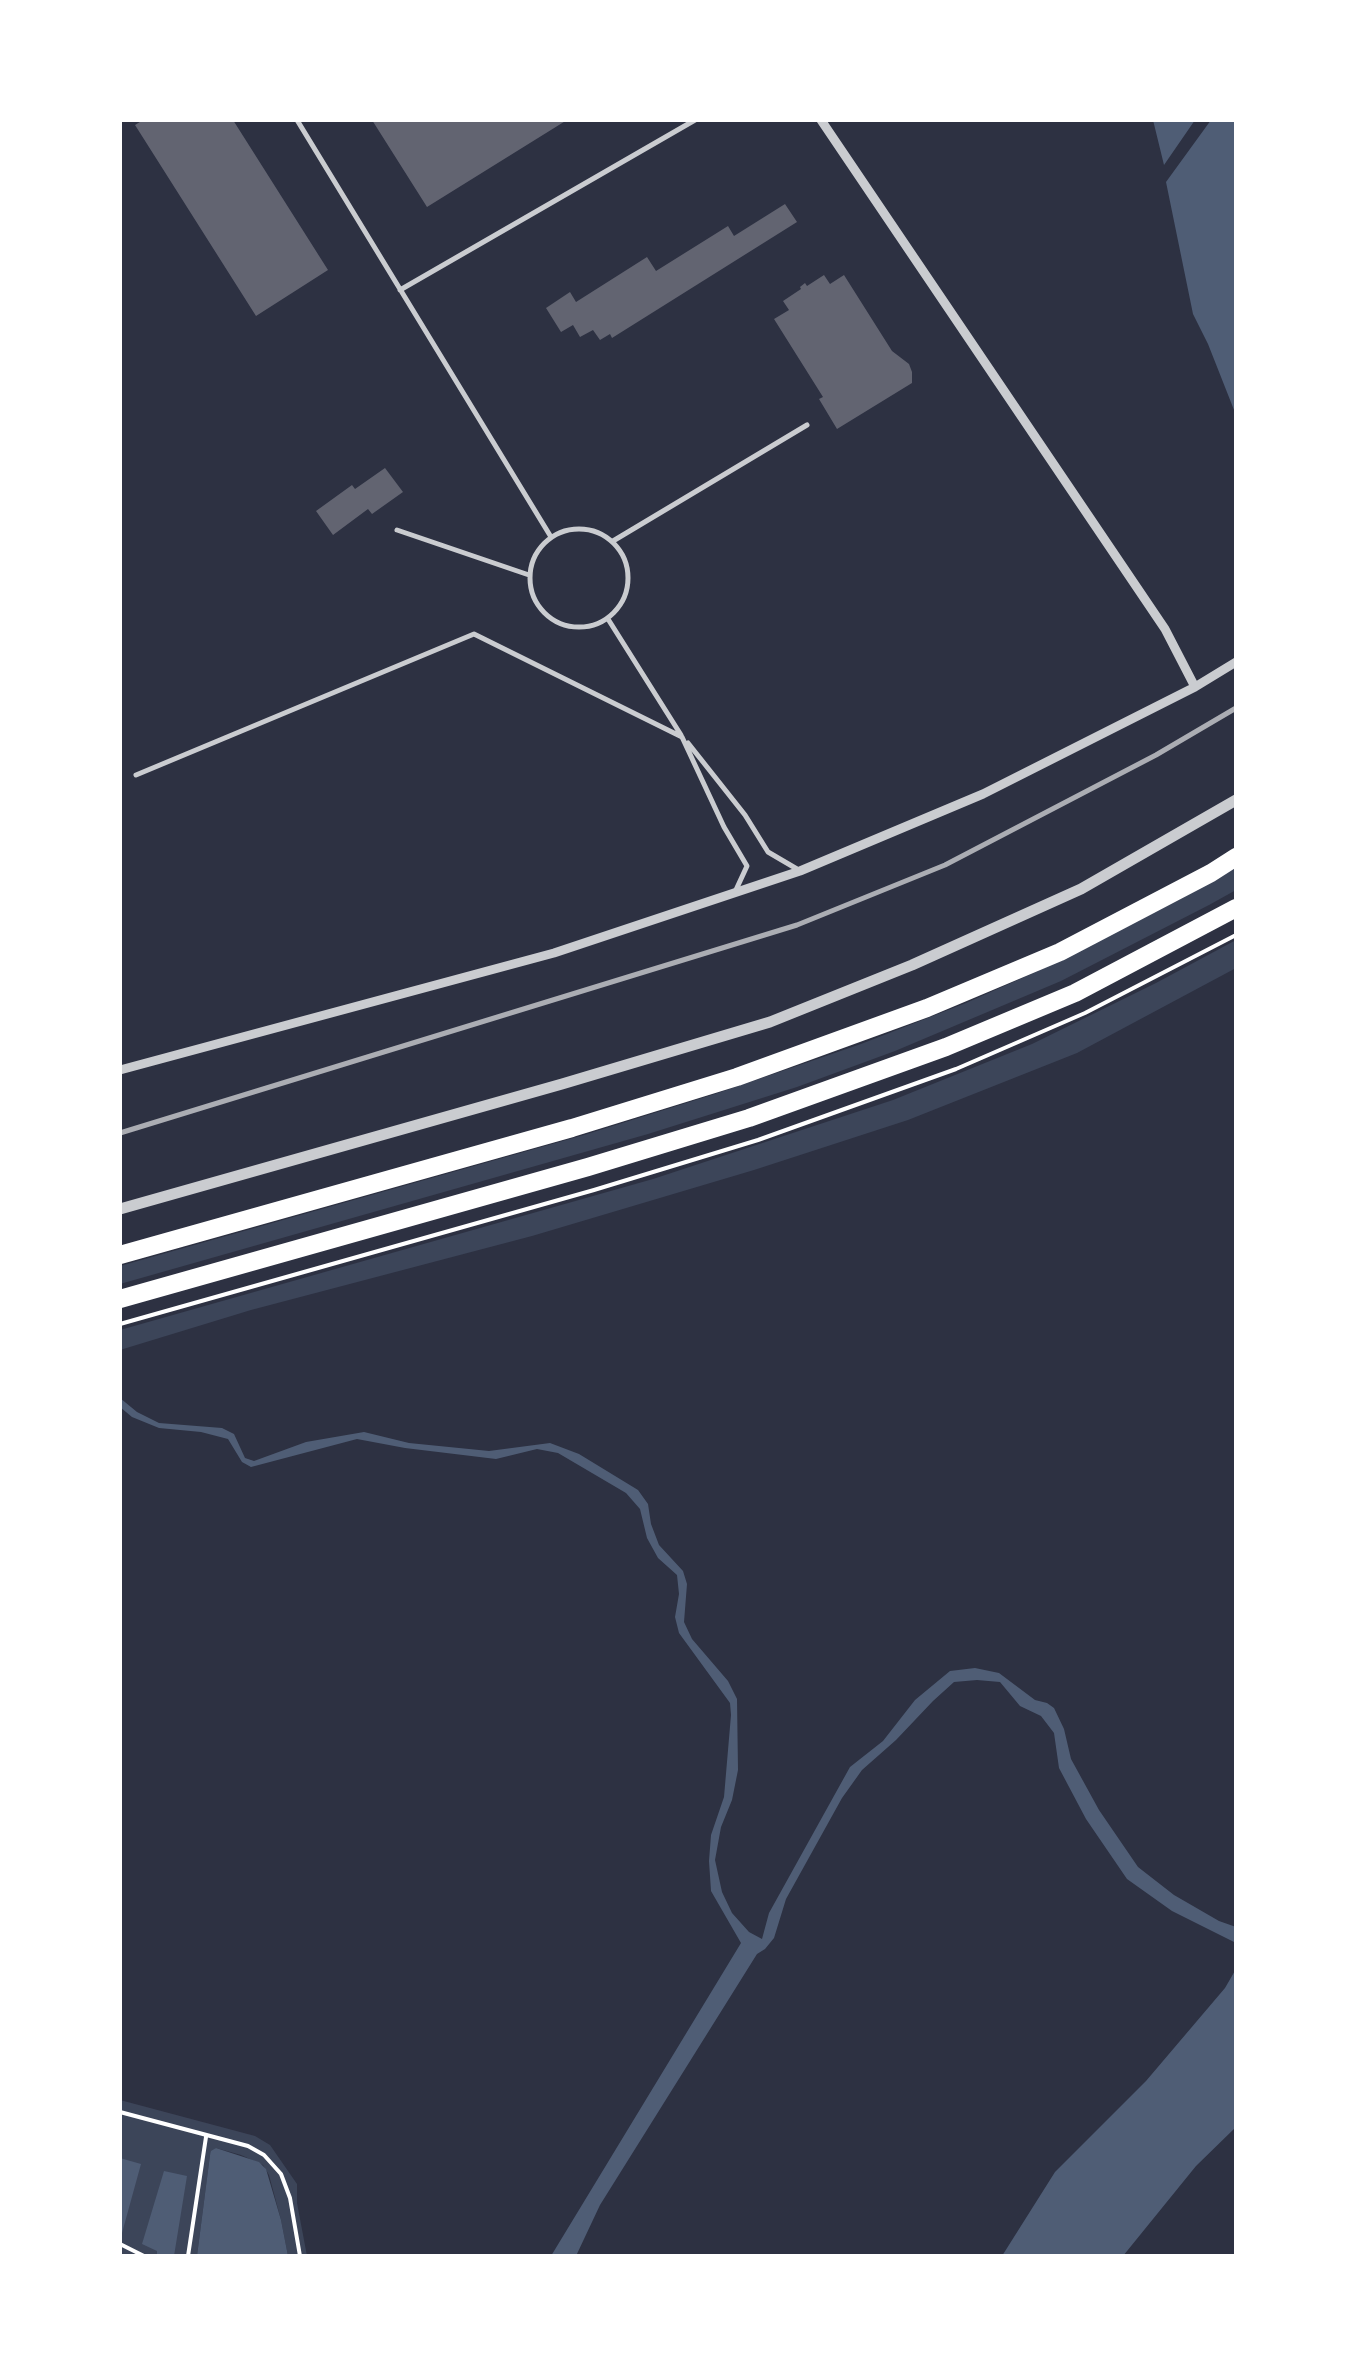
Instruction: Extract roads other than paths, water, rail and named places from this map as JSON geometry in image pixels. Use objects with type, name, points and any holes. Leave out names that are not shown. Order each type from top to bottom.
[{"type":"highway","points":[[120,1255],[737,1077],[927,1008],[1060,952],[1236,857]]},
{"type":"highway","points":[[120,1299],[749,1118],[946,1047],[1076,993],[1236,908]]},
{"type":"street","points":[[821,120],[1165,630],[1196,687]]},
{"type":"street","points":[[120,1070],[554,953],[800,871],[983,794],[1196,687],[1236,662]]},
{"type":"street","points":[[120,1209],[770,1022],[912,966],[1081,890],[1236,800]]},
{"type":"lane","points":[[297,120],[551,537]]},
{"type":"lane","points":[[400,290],[695,120]]},
{"type":"lane","points":[[613,541],[807,426]]},
{"type":"lane","points":[[572,529],[594,530],[613,541],[626,560],[629,582],[623,603],[608,619],[587,628],[565,626],[546,615],[533,596],[530,575],[536,554],[551,537],[572,529]]},
{"type":"lane","points":[[398,530],[530,575]]},
{"type":"lane","points":[[608,619],[682,737],[745,816],[768,852],[800,871]]},
{"type":"lane","points":[[136,775],[474,634],[682,737],[747,866],[734,894]]},
{"type":"railway","points":[[120,1133],[797,925],[945,865],[1156,755],[1236,708]]}]
